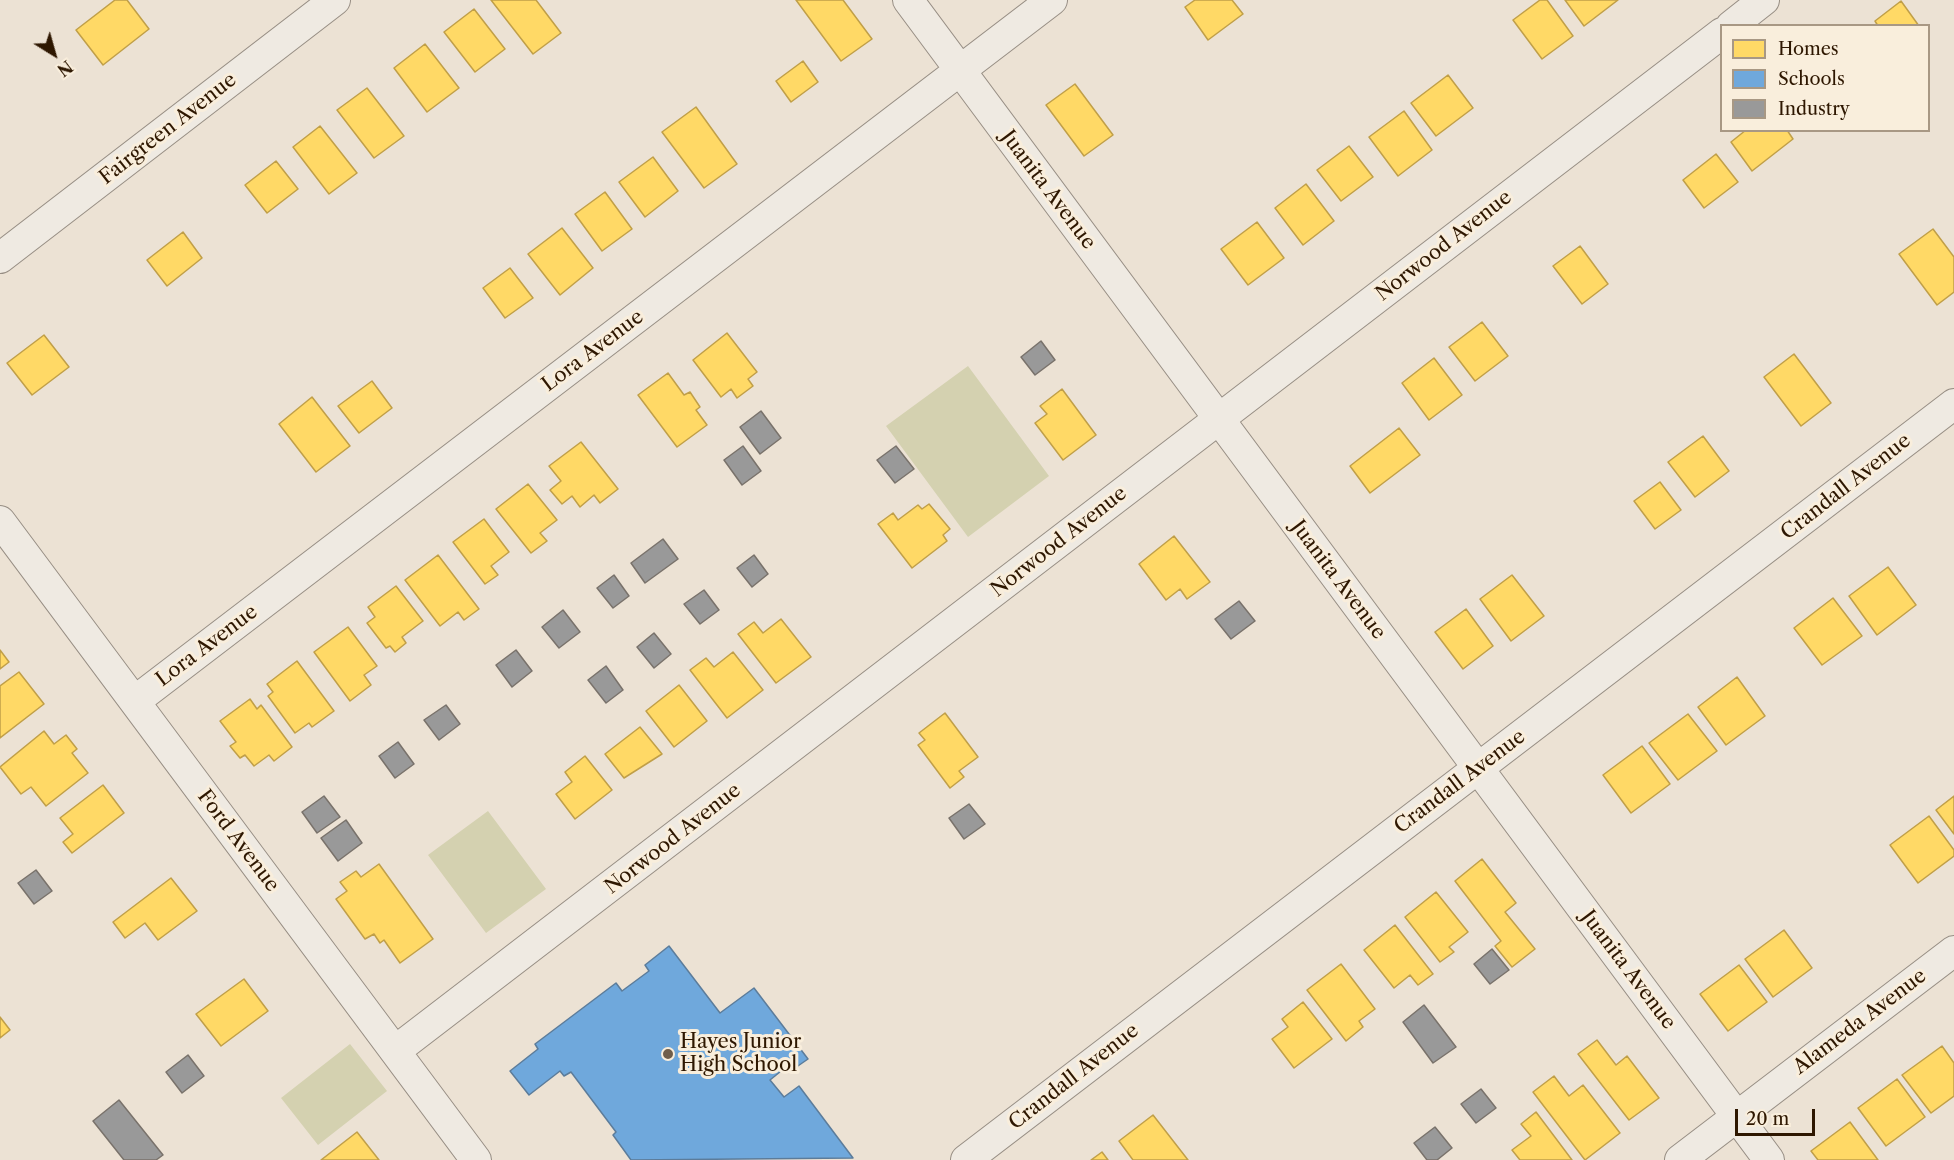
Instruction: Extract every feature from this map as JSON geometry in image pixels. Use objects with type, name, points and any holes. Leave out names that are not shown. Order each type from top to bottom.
[{"type":"street","name":"Fairgreen Avenue","points":[[0,258],[335,0]]},
{"type":"street","name":"Juanita Avenue","points":[[908,0],[1769,1160]]},
{"type":"street","name":"Lora Avenue","points":[[135,701],[1052,0]]},
{"type":"street","points":[[1734,24],[1764,0]]},
{"type":"street","name":"Norwood Avenue","points":[[395,1051],[1720,35]]},
{"type":"street","name":"Crandall Avenue","points":[[966,1160],[1954,404]]},
{"type":"street","name":"Ford Avenue","points":[[0,521],[476,1160]]},
{"type":"street","name":"Alameda Avenue","points":[[1680,1160],[1954,951]]},
{"type":"shaded area","points":[[968,366],[1049,476],[968,537],[886,426]]},
{"type":"shaded area","points":[[488,811],[546,889],[486,933],[428,855]]},
{"type":"shaded area","points":[[350,1044],[387,1091],[318,1145],[281,1098]]},
{"type":"building: Homes","points":[[115,0],[127,0],[149,29],[103,65],[76,30]]},
{"type":"building: Homes","points":[[491,0],[536,0],[561,33],[533,54]]},
{"type":"building: Homes","points":[[796,0],[843,0],[872,39],[841,61]]},
{"type":"building: Homes","points":[[1195,0],[1232,0],[1243,14],[1208,40],[1185,7]]},
{"type":"building: Homes","points":[[1540,0],[1547,0],[1573,36],[1542,59],[1513,20]]},
{"type":"building: Homes","points":[[1565,0],[1618,0],[1584,26]]},
{"type":"building: Homes","points":[[1901,1],[1918,24],[1877,24],[1875,21]]},
{"type":"building: Homes","points":[[474,9],[505,49],[475,72],[444,32]]},
{"type":"building: Homes","points":[[425,44],[459,88],[427,112],[394,68]]},
{"type":"building: Homes","points":[[803,61],[818,82],[791,102],[776,81]]},
{"type":"building: Homes","points":[[1448,75],[1473,108],[1436,136],[1411,103]]},
{"type":"building: Homes","points":[[1075,84],[1113,135],[1084,156],[1046,105]]},
{"type":"building: Homes","points":[[367,88],[404,136],[374,158],[337,110]]},
{"type":"building: Homes","points":[[696,107],[737,164],[704,188],[662,132]]},
{"type":"building: Homes","points":[[1404,111],[1432,150],[1398,176],[1369,137]]},
{"type":"building: Homes","points":[[320,126],[357,173],[329,194],[293,147]]},
{"type":"building: Homes","points":[[1744,132],[1788,132],[1793,139],[1752,171],[1731,142]]},
{"type":"building: Homes","points":[[1349,146],[1373,177],[1341,201],[1317,170]]},
{"type":"building: Homes","points":[[1716,154],[1738,182],[1704,208],[1683,180]]},
{"type":"building: Homes","points":[[653,157],[678,191],[645,217],[619,182]]},
{"type":"building: Homes","points":[[276,161],[298,189],[267,213],[245,185]]},
{"type":"building: Homes","points":[[1306,184],[1334,221],[1303,245],[1275,208]]},
{"type":"building: Homes","points":[[605,192],[632,229],[602,251],[575,214]]},
{"type":"building: Homes","points":[[1257,222],[1284,258],[1248,285],[1221,249]]},
{"type":"building: Homes","points":[[562,228],[593,268],[560,295],[528,254]]},
{"type":"building: Homes","points":[[1933,229],[1954,257],[1954,292],[1937,305],[1899,254]]},
{"type":"building: Homes","points":[[183,232],[202,258],[167,286],[147,260]]},
{"type":"building: Homes","points":[[1580,246],[1608,284],[1582,304],[1553,266]]},
{"type":"building: Homes","points":[[510,268],[533,298],[505,318],[483,288]]},
{"type":"building: Homes","points":[[1482,322],[1508,356],[1475,381],[1449,347]]},
{"type":"building: Homes","points":[[727,333],[757,372],[748,379],[753,386],[737,398],[731,389],[721,397],[693,360]]},
{"type":"building: Homes","points":[[44,335],[69,367],[32,395],[7,363]]},
{"type":"building: Homes","points":[[1794,354],[1831,403],[1801,426],[1764,377]]},
{"type":"building: Homes","points":[[1434,358],[1462,395],[1429,420],[1402,383]]},
{"type":"building: Homes","points":[[668,373],[684,395],[690,392],[700,407],[696,410],[707,425],[677,447],[638,395]]},
{"type":"building: Homes","points":[[372,381],[392,408],[359,433],[338,406]]},
{"type":"building: Homes","points":[[1062,389],[1096,435],[1063,460],[1035,423],[1047,414],[1040,406]]},
{"type":"building: Homes","points":[[312,397],[350,446],[316,472],[279,424]]},
{"type":"building: Homes","points":[[1399,428],[1420,455],[1370,493],[1350,466]]},
{"type":"building: Homes","points":[[1703,436],[1729,471],[1695,497],[1668,462]]},
{"type":"building: Homes","points":[[581,442],[618,489],[600,503],[594,495],[580,507],[572,496],[562,504],[550,490],[561,481],[549,466]]},
{"type":"building: Homes","points":[[1660,482],[1681,510],[1655,529],[1634,501]]},
{"type":"building: Homes","points":[[528,484],[557,520],[540,533],[547,541],[531,553],[496,509]]},
{"type":"building: Homes","points":[[929,504],[950,529],[943,535],[947,541],[912,568],[878,524],[893,513],[898,520],[918,505],[922,509]]},
{"type":"building: Homes","points":[[484,519],[509,552],[491,566],[498,575],[485,584],[453,542]]},
{"type":"building: Homes","points":[[1174,536],[1210,582],[1187,599],[1180,589],[1166,600],[1139,564]]},
{"type":"building: Homes","points":[[438,555],[479,609],[464,620],[458,612],[440,626],[405,580]]},
{"type":"building: Homes","points":[[1888,567],[1916,605],[1877,635],[1849,596]]},
{"type":"building: Homes","points":[[1512,575],[1544,616],[1511,641],[1480,599]]},
{"type":"building: Homes","points":[[396,586],[423,621],[402,637],[406,643],[395,652],[390,646],[386,648],[367,623],[375,617],[368,607]]},
{"type":"building: Homes","points":[[1833,598],[1862,636],[1822,665],[1794,628]]},
{"type":"building: Homes","points":[[1466,609],[1493,646],[1463,669],[1435,632]]},
{"type":"building: Homes","points":[[781,619],[811,657],[776,683],[738,634],[754,622],[763,633]]},
{"type":"building: Homes","points":[[348,627],[377,666],[364,675],[371,685],[350,701],[314,652]]},
{"type":"building: Homes","points":[[0,650],[9,662],[0,669]]},
{"type":"building: Homes","points":[[733,652],[763,690],[727,718],[690,670],[706,658],[714,667]]},
{"type":"building: Homes","points":[[297,661],[334,711],[312,727],[309,723],[295,733],[268,696],[273,692],[267,684]]},
{"type":"building: Homes","points":[[19,672],[44,704],[0,738],[0,686]]},
{"type":"building: Homes","points":[[1737,677],[1765,716],[1726,745],[1698,707]]},
{"type":"building: Homes","points":[[679,685],[707,721],[674,747],[646,711]]},
{"type":"building: Homes","points":[[250,699],[257,709],[261,705],[292,747],[274,761],[269,755],[254,766],[245,755],[240,758],[230,746],[236,742],[220,721]]},
{"type":"building: Homes","points":[[945,713],[978,757],[959,771],[964,777],[950,788],[918,745],[925,740],[919,733]]},
{"type":"building: Homes","points":[[1688,714],[1717,751],[1678,780],[1649,743]]},
{"type":"building: Homes","points":[[640,727],[662,754],[624,778],[605,754]]},
{"type":"building: Homes","points":[[44,731],[54,744],[66,735],[77,749],[72,753],[88,773],[46,806],[31,787],[21,794],[0,767]]},
{"type":"building: Homes","points":[[1642,746],[1670,784],[1631,813],[1603,775]]},
{"type":"building: Homes","points":[[585,756],[612,790],[575,819],[556,794],[572,782],[565,772]]},
{"type":"building: Homes","points":[[103,785],[124,813],[72,853],[63,842],[73,834],[60,818]]},
{"type":"building: Homes","points":[[1954,796],[1954,834],[1936,810]]},
{"type":"building: Homes","points":[[1929,816],[1954,850],[1954,856],[1918,883],[1890,845]]},
{"type":"building: Homes","points":[[1482,859],[1516,903],[1505,912],[1535,949],[1512,967],[1495,946],[1501,941],[1455,881]]},
{"type":"building: Homes","points":[[379,864],[433,939],[400,963],[384,940],[380,943],[374,934],[365,939],[336,899],[347,891],[340,882],[356,871],[361,877]]},
{"type":"building: Homes","points":[[171,878],[197,911],[158,940],[145,923],[125,938],[113,922]]},
{"type":"building: Homes","points":[[1436,892],[1468,932],[1449,947],[1454,952],[1440,962],[1405,917]]},
{"type":"building: Homes","points":[[1395,925],[1433,974],[1418,985],[1410,975],[1394,988],[1364,950]]},
{"type":"building: Homes","points":[[1784,930],[1812,968],[1773,997],[1745,959]]},
{"type":"building: Homes","points":[[1341,964],[1375,1009],[1359,1021],[1363,1027],[1346,1041],[1307,990]]},
{"type":"building: Homes","points":[[1739,965],[1767,1002],[1728,1031],[1700,994]]},
{"type":"building: Homes","points":[[244,979],[268,1011],[221,1046],[196,1014]]},
{"type":"building: Homes","points":[[1303,1002],[1332,1039],[1294,1068],[1272,1039],[1288,1027],[1282,1019]]},
{"type":"building: Homes","points":[[0,1017],[10,1030],[0,1038]]},
{"type":"building: Homes","points":[[1597,1040],[1616,1065],[1627,1056],[1659,1098],[1629,1120],[1578,1054]]},
{"type":"building: Homes","points":[[1942,1046],[1954,1063],[1954,1096],[1931,1113],[1902,1075]]},
{"type":"building: Homes","points":[[1554,1076],[1569,1096],[1583,1085],[1620,1133],[1585,1160],[1533,1092]]},
{"type":"building: Homes","points":[[1897,1079],[1925,1117],[1886,1146],[1858,1108]]},
{"type":"building: Homes","points":[[1536,1112],[1572,1160],[1520,1160],[1512,1150],[1531,1136],[1521,1124]]},
{"type":"building: Homes","points":[[1153,1115],[1188,1160],[1133,1160],[1119,1141]]},
{"type":"building: Homes","points":[[1850,1122],[1878,1160],[1818,1160],[1811,1151]]},
{"type":"building: Homes","points":[[357,1132],[379,1160],[321,1160]]},
{"type":"building: Homes","points":[[1102,1152],[1108,1160],[1091,1160]]},
{"type":"building: Schools","name":"Hayes Junior High School","points":[[669,946],[720,1013],[754,988],[808,1059],[795,1068],[791,1063],[770,1080],[784,1097],[799,1086],[853,1158],[631,1160],[613,1135],[616,1132],[571,1072],[564,1076],[560,1071],[529,1095],[510,1071],[538,1049],[535,1044],[616,983],[622,991],[649,971],[645,965]]},
{"type":"building: Industry","points":[[1041,341],[1055,360],[1035,375],[1021,357]]},
{"type":"building: Industry","points":[[761,411],[781,438],[760,454],[740,427]]},
{"type":"building: Industry","points":[[743,446],[761,471],[742,485],[724,460]]},
{"type":"building: Industry","points":[[896,446],[914,469],[895,483],[877,460]]},
{"type":"building: Industry","points":[[663,539],[678,559],[645,583],[631,563]]},
{"type":"building: Industry","points":[[754,555],[768,574],[752,587],[737,568]]},
{"type":"building: Industry","points":[[614,575],[629,596],[613,608],[597,588]]},
{"type":"building: Industry","points":[[704,590],[719,610],[700,624],[684,604]]},
{"type":"building: Industry","points":[[1239,601],[1255,621],[1231,639],[1215,619]]},
{"type":"building: Industry","points":[[563,610],[580,632],[559,648],[542,627]]},
{"type":"building: Industry","points":[[654,633],[671,654],[654,668],[637,647]]},
{"type":"building: Industry","points":[[516,650],[532,671],[512,687],[496,665]]},
{"type":"building: Industry","points":[[606,666],[623,690],[606,703],[588,680]]},
{"type":"building: Industry","points":[[446,705],[460,724],[439,740],[424,720]]},
{"type":"building: Industry","points":[[398,742],[414,764],[395,778],[379,756]]},
{"type":"building: Industry","points":[[324,796],[340,817],[317,833],[302,812]]},
{"type":"building: Industry","points":[[969,804],[985,824],[964,839],[949,818]]},
{"type":"building: Industry","points":[[346,820],[362,843],[338,861],[321,838]]},
{"type":"building: Industry","points":[[36,870],[52,891],[34,904],[18,883]]},
{"type":"building: Industry","points":[[1492,949],[1509,970],[1490,984],[1474,964]]},
{"type":"building: Industry","points":[[1424,1005],[1456,1047],[1433,1063],[1403,1022]]},
{"type":"building: Industry","points":[[188,1055],[204,1076],[182,1093],[166,1072]]},
{"type":"building: Industry","points":[[1481,1089],[1496,1108],[1476,1123],[1461,1104]]},
{"type":"building: Industry","points":[[119,1100],[163,1155],[156,1160],[124,1160],[93,1121]]},
{"type":"building: Industry","points":[[1435,1127],[1452,1148],[1437,1160],[1427,1160],[1414,1143]]},
{"type":"place","name":"Hayes Junior High School","points":[[668,1054]]}]
